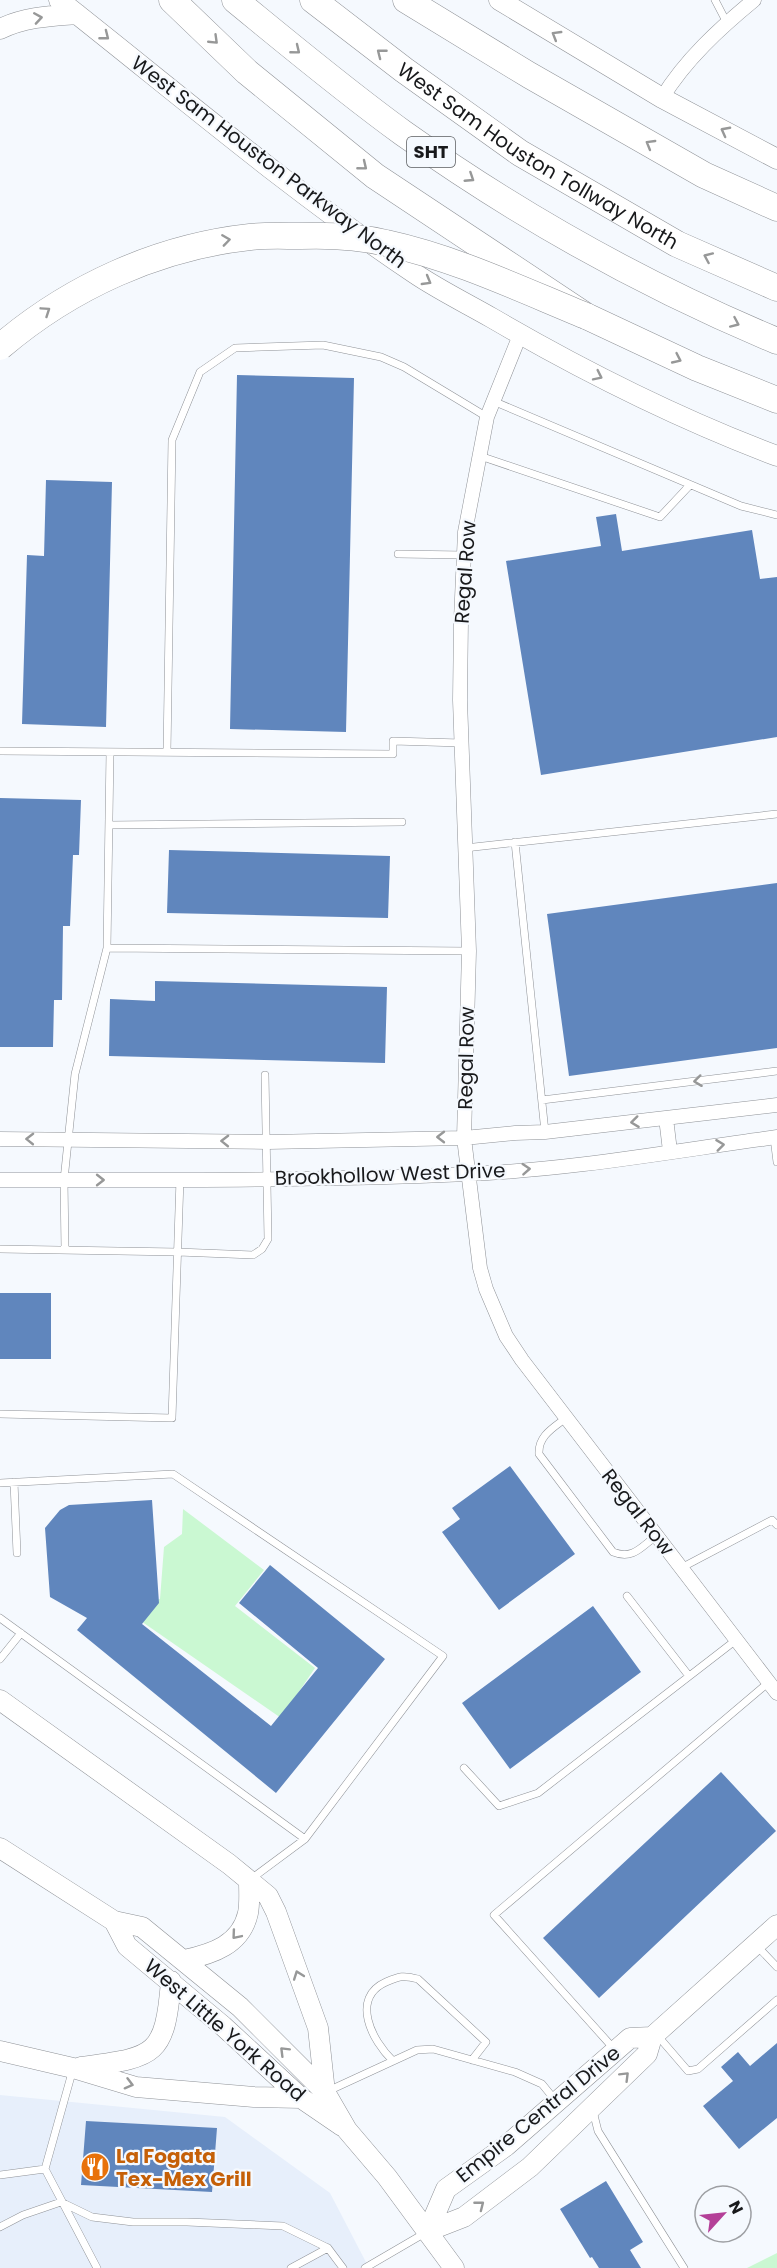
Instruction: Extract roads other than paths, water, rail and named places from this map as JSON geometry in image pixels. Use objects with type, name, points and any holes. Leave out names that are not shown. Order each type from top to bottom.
[{"type":"highway","points":[[172,0],[247,72],[375,176],[586,316]]},
{"type":"highway","name":"SHT","points":[[235,0],[348,91],[447,163],[566,237],[645,280],[777,341]]},
{"type":"highway","name":"West Sam Houston Tollway North","points":[[313,0],[404,70],[520,153],[677,244],[777,288]]},
{"type":"highway","points":[[406,0],[529,75],[704,175],[777,208]]},
{"type":"highway","points":[[432,0],[529,75]]},
{"type":"highway","points":[[0,347],[45,311],[94,282],[151,260],[209,243],[252,236],[340,235],[384,242],[434,255],[586,316],[697,368],[777,400]]},
{"type":"main road","name":"West Sam Houston Parkway North","points":[[59,0],[318,204],[415,274],[520,334],[655,404],[777,456]]},
{"type":"main road","points":[[499,0],[662,98],[777,159]]},
{"type":"main road","points":[[0,29],[12,23],[39,16],[77,15]]},
{"type":"main road","points":[[0,1700],[229,1864],[267,1896],[276,1912],[318,2028],[325,2092]]},
{"type":"main road","name":"West Little York Road","points":[[0,1848],[114,1921],[142,1927],[240,2007],[325,2092],[346,2130],[428,2231],[454,2268]]},
{"type":"main road","points":[[184,1960],[211,1954],[229,1944],[242,1930],[248,1913],[249,1881]]},
{"type":"main road","name":"West Little York Road","points":[[114,1921],[127,1946],[171,1981],[301,2098],[346,2130]]},
{"type":"main road","name":"Empire Central Drive","points":[[428,2231],[464,2217],[530,2167],[647,2054],[654,2035],[777,1925]]},
{"type":"main road","points":[[73,2068],[129,2060],[148,2052],[161,2040],[168,2014],[171,1981]]},
{"type":"main road","name":"Empire Central Drive","points":[[428,2231],[446,2189],[506,2146],[630,2038],[654,2035]]},
{"type":"main road","points":[[0,2051],[73,2068],[136,2087],[254,2097],[301,2098]]},
{"type":"street","points":[[662,98],[673,79],[727,23],[754,0]]},
{"type":"street","name":"Regal Row","points":[[520,334],[487,417],[465,532],[461,620],[461,743],[469,951],[464,1137],[480,1268],[494,1312],[522,1360],[773,1688]]},
{"type":"street","name":"Brookhollow West Drive","points":[[0,1139],[268,1142],[464,1137],[515,1132],[545,1132],[777,1106]]},
{"type":"street","points":[[666,1118],[670,1151]]},
{"type":"street","name":"Brookhollow West Drive","points":[[0,1180],[469,1174],[545,1168],[776,1138]]},
{"type":"lane","points":[[715,0],[727,23]]},
{"type":"lane","points":[[167,752],[172,440],[200,372],[235,348],[322,345],[381,357],[404,367],[487,417]]},
{"type":"lane","points":[[493,401],[741,506],[777,515]]},
{"type":"lane","points":[[480,456],[660,517],[690,484]]},
{"type":"lane","points":[[398,554],[464,555]]},
{"type":"lane","points":[[0,751],[393,754],[393,741],[461,743]]},
{"type":"lane","points":[[65,1249],[64,1180],[75,1074],[106,948],[110,752]]},
{"type":"lane","points":[[465,848],[777,814]]},
{"type":"lane","points":[[109,825],[402,822]]},
{"type":"lane","points":[[514,843],[545,1132]]},
{"type":"lane","points":[[106,948],[469,951]]},
{"type":"lane","points":[[542,1100],[777,1071]]},
{"type":"lane","points":[[0,1249],[178,1251],[253,1255],[262,1249],[268,1239],[266,1075]]},
{"type":"lane","points":[[776,1138],[777,1162]]},
{"type":"lane","points":[[0,1414],[172,1418],[180,1179]]},
{"type":"lane","points":[[566,1418],[543,1436],[539,1454],[613,1552],[623,1556],[633,1554],[656,1536]]},
{"type":"lane","points":[[0,1483],[173,1474],[443,1656],[305,1839],[249,1881]]},
{"type":"lane","points":[[14,1482],[17,1553]]},
{"type":"lane","points":[[681,1568],[771,1520],[777,1526]]},
{"type":"lane","points":[[627,1596],[689,1676]]},
{"type":"lane","points":[[0,1618],[305,1839]]},
{"type":"lane","points":[[0,1659],[21,1633]]},
{"type":"lane","points":[[464,1768],[499,1806],[538,1793],[736,1640]]},
{"type":"lane","points":[[616,2051],[494,1915],[773,1688]]},
{"type":"lane","points":[[756,1945],[777,1967]]},
{"type":"lane","points":[[393,2061],[382,2050],[367,2017],[368,1998],[377,1986],[403,1975],[418,1979],[486,2042],[472,2060]]},
{"type":"lane","points":[[654,2035],[688,2071],[698,2069],[777,2000]]},
{"type":"lane","points":[[325,2092],[417,2050],[433,2049],[515,2072],[542,2084],[557,2103]]},
{"type":"lane","points":[[73,2068],[45,2169],[97,2268]]},
{"type":"lane","points":[[592,2108],[598,2132],[684,2268]]},
{"type":"lane","points":[[0,2175],[45,2169]]},
{"type":"lane","points":[[0,2227],[22,2215],[61,2202],[92,2217],[133,2222],[283,2226],[328,2248],[343,2268]]},
{"type":"lane","points":[[365,2268],[428,2231]]},
{"type":"lane","points":[[291,2268],[328,2248]]},
{"type":"place","name":"La Fogata Tex-Mex Grill","points":[[95,2167]]}]
